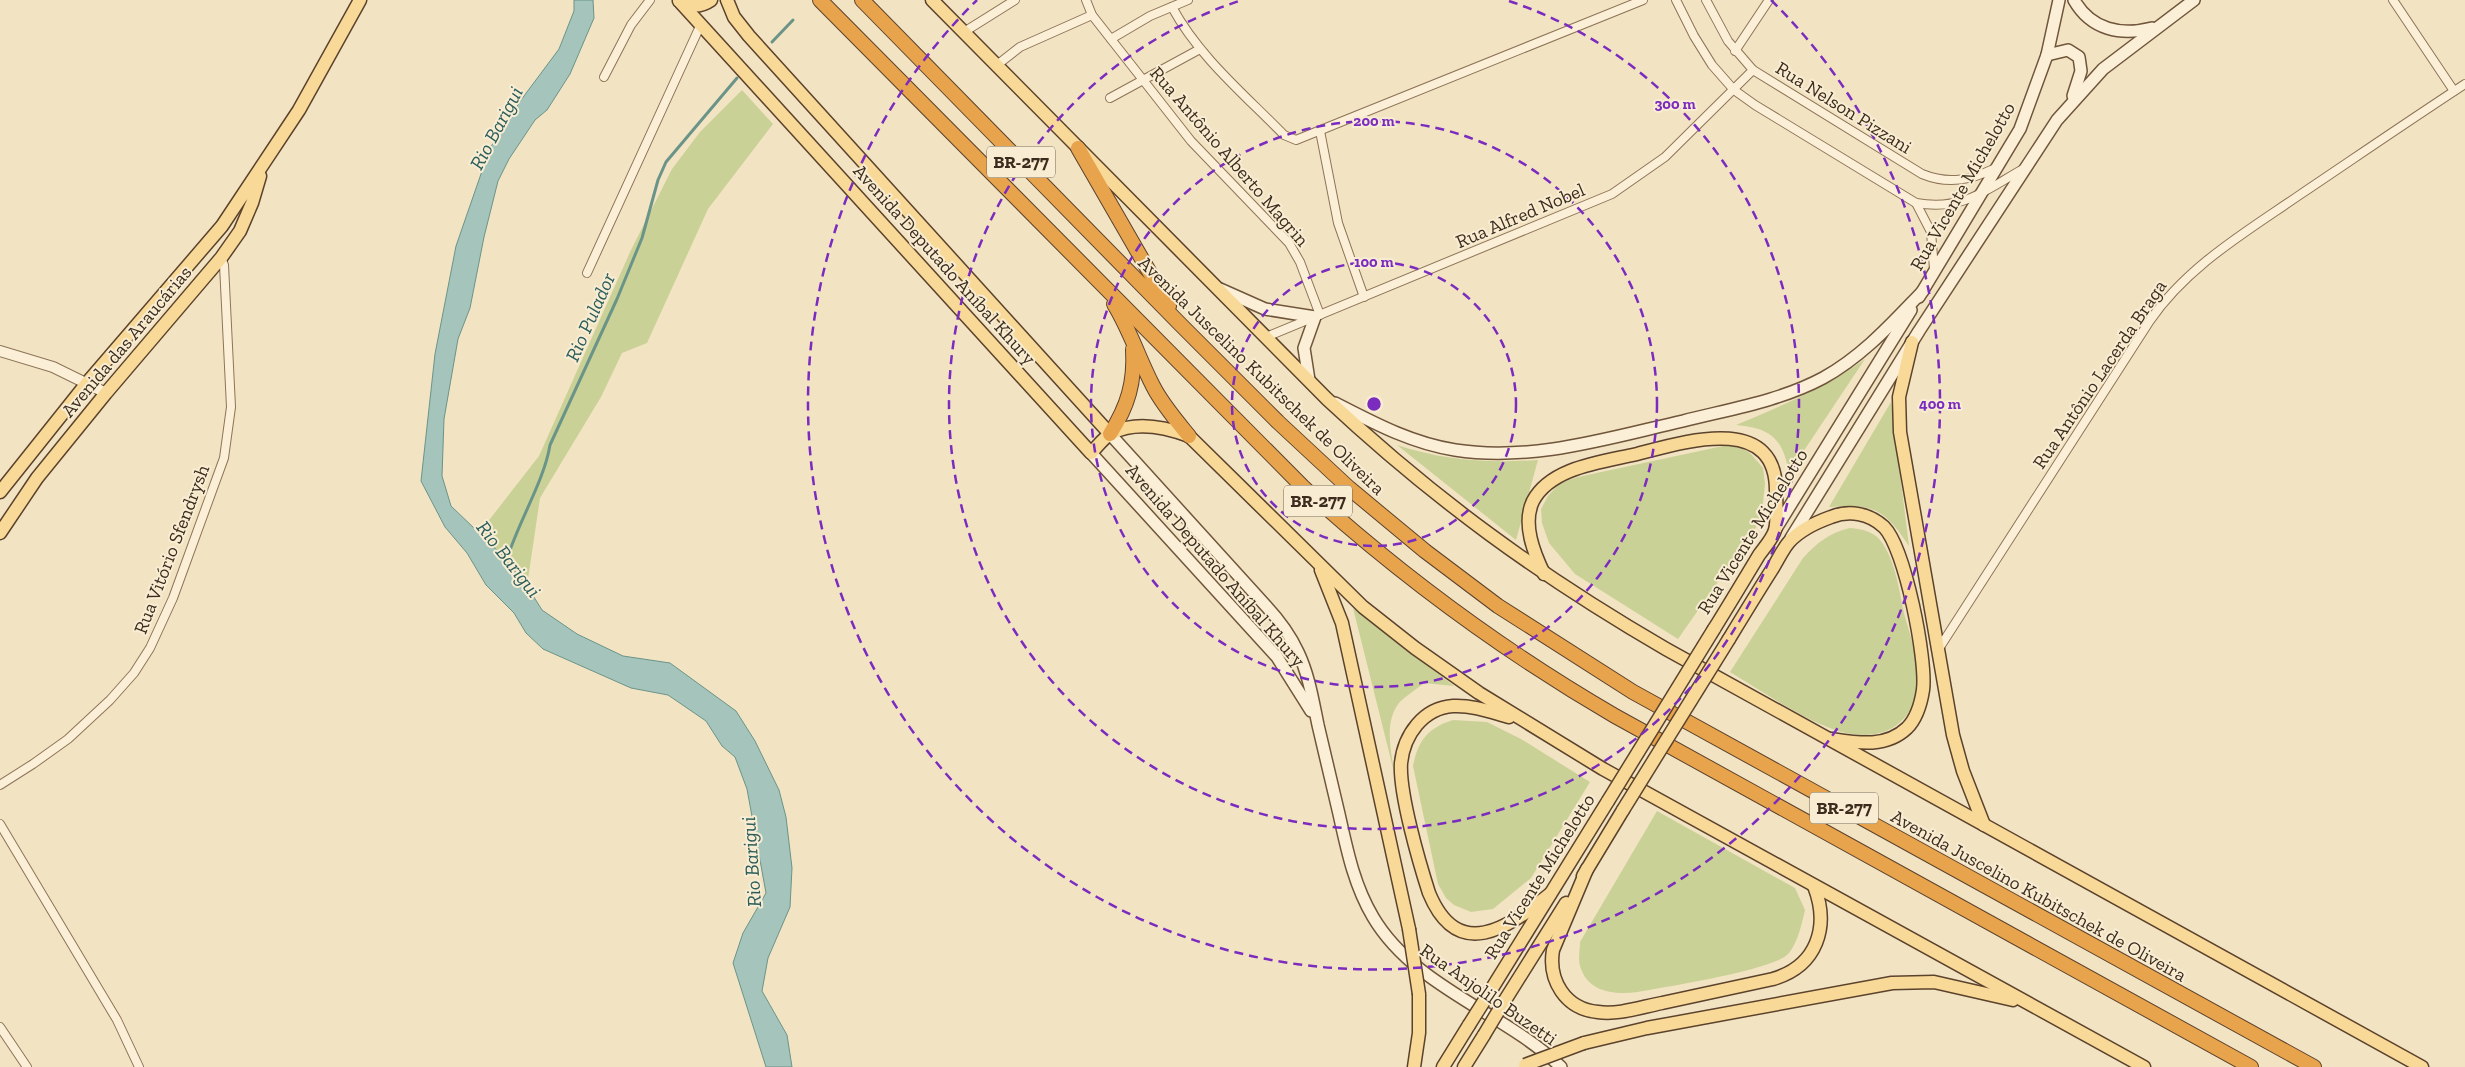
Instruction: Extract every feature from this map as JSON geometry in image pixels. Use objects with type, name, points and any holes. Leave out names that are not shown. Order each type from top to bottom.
[{"type":"highway","name":"BR-277","points":[[820,0],[1255,440],[1332,513],[1443,603],[1525,661],[1615,716],[2251,1067]]},
{"type":"highway","name":"Avenida Juscelino Kubitschek de Oliveira","points":[[862,0],[1180,324],[1309,451],[1390,523],[1468,584],[1554,643],[1681,719],[2314,1067]]},
{"type":"highway","points":[[1078,148],[1180,324]]},
{"type":"highway","points":[[1104,286],[1127,326],[1153,386],[1168,410],[1189,436]]},
{"type":"highway","points":[[1110,434],[1123,413],[1131,392],[1134,355],[1127,326]]},
{"type":"main road","name":"Avenida das Araucárias","points":[[0,492],[87,383],[222,226],[299,110],[360,0]]},
{"type":"main road","points":[[679,2],[699,6],[711,0]]},
{"type":"main road","name":"Avenida Deputado Aníbal Khury","points":[[727,0],[734,17],[749,36],[1278,620],[1298,652],[1306,670],[1318,726]]},
{"type":"main road","points":[[932,0],[1327,399],[1424,486],[1499,544],[1610,617],[1824,738],[2422,1067]]},
{"type":"main road","name":"Rua Vicente Michelotto","points":[[1443,1067],[1998,167],[2023,121],[2047,55],[2059,0]]},
{"type":"main road","points":[[2074,0],[2088,19],[2107,29],[2128,32],[2156,27]]},
{"type":"main road","points":[[2071,102],[2104,69],[2156,27],[2194,0]]},
{"type":"main road","name":"Avenida Deputado Aníbal Khury","points":[[679,2],[1277,657],[1302,694],[1318,726]]},
{"type":"main road","points":[[2047,55],[2062,49],[2074,52],[2079,57],[2081,71],[2071,102]]},
{"type":"main road","name":"Rua Vicente Michelotto","points":[[1464,1067],[1912,342],[2023,169],[2071,102]]},
{"type":"main road","name":"Avenida das Araucárias","points":[[0,533],[37,478],[106,393],[221,258],[240,231],[252,203],[263,164]]},
{"type":"main road","points":[[221,258],[222,226]]},
{"type":"main road","points":[[1217,288],[1265,309],[1317,316],[1304,348],[1309,380]]},
{"type":"main road","points":[[1327,399],[1393,432],[1431,445],[1482,452],[1514,452],[1568,447],[1745,406],[1806,386],[1841,367],[1856,356],[1923,291]]},
{"type":"main road","points":[[1912,342],[1902,381],[1899,414],[1937,651],[1957,752],[1984,825]]},
{"type":"main road","points":[[1091,453],[1110,434],[1143,427],[1159,427],[1189,436],[1363,607],[1407,642],[1472,688],[1524,722],[1603,769],[2144,1067]]},
{"type":"main road","points":[[1545,576],[1533,547],[1529,520],[1534,501],[1548,484],[1569,472],[1588,466],[1697,439],[1712,437],[1738,439],[1759,450],[1766,457],[1772,466],[1776,487],[1775,530]]},
{"type":"main road","points":[[1789,542],[1809,527],[1837,515],[1861,514],[1873,519],[1884,527],[1892,538],[1904,570],[1922,662],[1923,690],[1920,705],[1908,727],[1897,736],[1874,743],[1824,738]]},
{"type":"main road","points":[[1318,563],[1342,623],[1409,929],[1419,994],[1419,1033],[1414,1067]]},
{"type":"main road","points":[[1524,722],[1479,708],[1464,706],[1440,709],[1429,714],[1419,722],[1408,738],[1402,762],[1402,783],[1429,893],[1438,912],[1450,925],[1460,931],[1472,934],[1494,932],[1514,921],[1550,894]]},
{"type":"main road","name":"Rua Anjolilo Buzetti","points":[[1318,726],[1351,867],[1364,901],[1383,932],[1423,972],[1522,1035],[1561,1067]]},
{"type":"main road","points":[[1587,869],[1553,950],[1551,963],[1553,975],[1564,996],[1578,1006],[1597,1012],[1626,1011],[1785,976],[1799,968],[1810,956],[1818,935],[1820,913],[1814,886]]},
{"type":"main road","points":[[1820,913],[1831,905],[1844,902]]},
{"type":"main road","points":[[1523,1066],[1584,1043],[1647,1028],[1892,983],[1934,982],[2030,1004]]},
{"type":"street","points":[[604,77],[631,25],[650,0]]},
{"type":"street","points":[[964,32],[1015,0]]},
{"type":"street","name":"Rua Antônio Alberto Magrin","points":[[1086,0],[1092,15],[1191,141],[1289,243],[1300,262],[1317,316]]},
{"type":"street","points":[[1111,39],[1150,16],[1188,0]]},
{"type":"street","points":[[1172,7],[1182,26],[1200,49],[1284,135],[1292,140],[1320,131],[1643,0]]},
{"type":"street","points":[[1676,0],[1704,53],[1734,90],[1755,105],[1916,203],[1946,206],[1968,200],[2023,169]]},
{"type":"street","name":"Rua Nelson Pizzani","points":[[1706,0],[1720,29],[1735,51],[1753,70],[1932,178],[1955,182],[1967,180],[1998,167]]},
{"type":"street","points":[[1735,51],[1769,0]]},
{"type":"street","points":[[2393,0],[2454,91]]},
{"type":"street","points":[[997,65],[1020,47],[1092,15]]},
{"type":"street","points":[[587,273],[701,24]]},
{"type":"street","points":[[1110,98],[1200,49]]},
{"type":"street","name":"Rua Alfred Nobel","points":[[1266,337],[1612,194],[1665,157],[1753,70]]},
{"type":"street","name":"Rua Antônio Lacerda Braga","points":[[1937,651],[2149,322],[2172,291],[2186,277],[2230,243],[2465,84]]},
{"type":"street","points":[[1320,131],[1338,223],[1364,297]]},
{"type":"street","points":[[1916,203],[1931,232],[1934,272]]},
{"type":"street","name":"Rua Vitório Sfendrysh","points":[[0,785],[34,764],[68,739],[110,700],[134,673],[150,648],[173,598],[224,458],[231,406],[224,265],[221,258]]},
{"type":"street","points":[[0,351],[53,367],[106,393]]},
{"type":"street","points":[[0,824],[116,1020],[139,1067]]},
{"type":"street","points":[[0,1027],[27,1067]]},
{"type":"green space","points":[[742,90],[773,124],[708,209],[647,343],[622,353],[601,397],[540,498],[527,586],[479,533],[539,456],[631,250],[672,169],[700,132]]},
{"type":"green space","points":[[1865,359],[1789,473],[1783,451],[1773,437],[1758,429],[1736,425],[1818,388]]},
{"type":"green space","points":[[1891,402],[1909,546],[1892,523],[1876,511],[1857,506],[1829,507]]},
{"type":"green space","points":[[1397,445],[1433,455],[1467,460],[1538,460],[1516,540]]},
{"type":"green space","points":[[1723,446],[1740,447],[1750,453],[1763,468],[1765,484],[1761,520],[1678,639],[1575,574],[1549,543],[1542,523],[1541,509],[1548,496],[1560,483],[1578,477]]},
{"type":"green space","points":[[1850,528],[1864,530],[1877,537],[1891,560],[1918,669],[1917,688],[1910,711],[1895,726],[1876,734],[1852,734],[1823,725],[1790,709],[1730,672],[1803,558],[1824,539]]},
{"type":"green space","points":[[1353,608],[1454,686],[1424,683],[1399,703],[1391,719],[1390,727],[1390,746],[1394,772]]},
{"type":"green space","points":[[1453,720],[1487,722],[1521,739],[1590,782],[1531,878],[1493,909],[1471,912],[1454,905],[1446,898],[1438,884],[1413,766],[1421,742],[1426,736],[1437,727]]},
{"type":"green space","points":[[1657,811],[1795,888],[1805,910],[1797,938],[1789,953],[1764,966],[1694,982],[1638,992],[1612,992],[1596,987],[1589,982],[1580,966],[1580,942]]},
{"type":"water","points":[[574,0],[593,0],[594,18],[570,74],[547,110],[535,120],[509,159],[498,181],[484,237],[470,308],[458,339],[444,419],[442,476],[451,506],[501,554],[527,586],[542,610],[577,634],[623,656],[670,663],[736,711],[755,741],[779,790],[786,817],[792,868],[790,907],[768,958],[762,991],[787,1035],[792,1067],[766,1067],[733,963],[743,933],[766,893],[747,789],[735,757],[722,746],[706,721],[668,695],[631,688],[543,649],[526,633],[514,613],[486,585],[467,553],[445,527],[421,481],[435,354],[456,246],[490,148],[521,100],[559,49],[574,11]]},
{"type":"waterway","name":"Rio Pulador","points":[[772,42],[793,20]]},
{"type":"waterway","name":"Rio Pulador","points":[[506,562],[542,474],[550,445],[617,299],[642,238],[658,180],[666,162],[737,78]]},
{"type":"water label","name":"Rio Barigui","points":[[496,128]]},
{"type":"water label","name":"Rio Barigui","points":[[509,559]]},
{"type":"water label","name":"Rio Barigui","points":[[751,862]]}]
